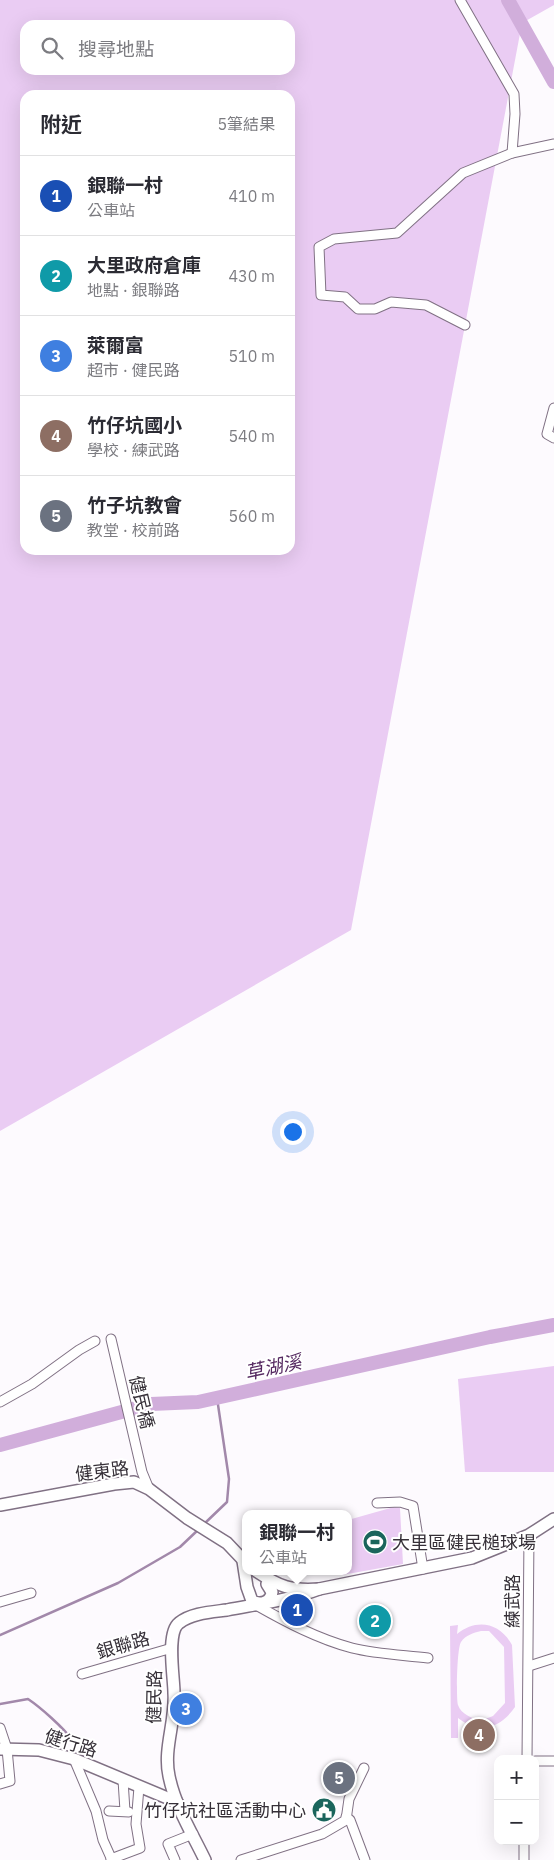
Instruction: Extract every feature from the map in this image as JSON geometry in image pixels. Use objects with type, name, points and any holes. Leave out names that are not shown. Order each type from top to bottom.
[{"type":"street","points":[[460,0],[514,94],[516,114],[512,153]]},
{"type":"street","points":[[465,325],[426,305],[391,302],[375,309],[358,309],[346,297],[321,294],[319,247],[334,239],[397,233],[463,174],[512,153],[554,144]]},
{"type":"street","points":[[554,408],[548,434],[554,438]]},
{"type":"street","name":"健民橋","points":[[111,1339],[142,1472],[149,1489]]},
{"type":"street","points":[[0,1402],[32,1384],[79,1350],[95,1341]]},
{"type":"street","name":"健東路","points":[[0,1505],[134,1482],[149,1489],[156,1496],[227,1543],[242,1559]]},
{"type":"street","points":[[377,1503],[400,1502],[413,1506],[423,1569]]},
{"type":"street","points":[[428,1658],[353,1648],[337,1643],[291,1624],[254,1598],[252,1589],[256,1584],[262,1582],[301,1590],[320,1589],[472,1558],[529,1536],[554,1519]]},
{"type":"street","name":"練武路","points":[[527,1755],[529,1536]]},
{"type":"street","name":"健東路","points":[[248,1575],[254,1598]]},
{"type":"street","points":[[263,1575],[284,1587]]},
{"type":"street","points":[[237,1607],[242,1600],[272,1596],[268,1584]]},
{"type":"street","name":"健民路","points":[[205,1860],[177,1802],[167,1766],[175,1699],[172,1648],[174,1628],[180,1622],[199,1615],[237,1607],[254,1598],[276,1600],[296,1598],[320,1589]]},
{"type":"street","points":[[0,1602],[31,1593]]},
{"type":"street","name":"銀聯路","points":[[82,1674],[172,1648]]},
{"type":"street","points":[[529,1666],[554,1658]]},
{"type":"street","points":[[0,1728],[10,1781],[0,1784]]},
{"type":"street","name":"健行路","points":[[4,1749],[39,1750],[74,1759],[177,1802]]},
{"type":"street","points":[[74,1759],[96,1811],[103,1840],[111,1859],[140,1848],[136,1824],[139,1787]]},
{"type":"street","points":[[539,1761],[554,1760]]},
{"type":"street","points":[[241,1860],[322,1834],[342,1823],[346,1820],[351,1793],[364,1768]]},
{"type":"street","points":[[123,1780],[124,1811]]},
{"type":"street","points":[[109,1811],[136,1813]]},
{"type":"street","points":[[346,1817],[350,1820],[365,1860]]},
{"type":"street","points":[[175,1860],[168,1844],[193,1834]]},
{"type":"street","points":[[524,1845],[524,1860]]},
{"type":"shaded area","points":[[0,0],[554,0],[554,5],[522,23],[351,930],[0,1131]]},
{"type":"shaded area","points":[[554,1366],[554,1472],[465,1472],[458,1379]]},
{"type":"shaded area","name":"大里區健民槌球場","points":[[394,1507],[400,1508],[403,1564],[352,1573],[352,1519]]},
{"type":"shaded area","points":[[458,1625],[457,1634],[472,1626],[488,1625],[501,1632],[512,1645],[515,1707],[503,1720],[489,1727],[474,1726],[458,1718],[458,1738],[451,1738],[450,1626]],"holes":[[[481,1631],[489,1631],[504,1647],[505,1703],[493,1716],[480,1721],[464,1713],[458,1705],[459,1653],[461,1642],[465,1638]]]},
{"type":"waterway","points":[[508,0],[554,82]]},
{"type":"waterway","name":"草湖溪","points":[[0,1445],[151,1404],[198,1402],[490,1337],[554,1325]]},
{"type":"waterway","points":[[204,1524],[227,1502],[229,1479],[217,1398]]},
{"type":"waterway","points":[[0,1635],[118,1583],[180,1547],[199,1529]]},
{"type":"waterway","points":[[0,1704],[28,1699],[52,1718],[72,1740]]},
{"type":"place","name":"大里區健民槌球場","points":[[375,1542]]},
{"type":"place","name":"銀聯一村","points":[[297,1610]]},
{"type":"place","name":"大里政府倉庫","points":[[375,1621]]},
{"type":"place","name":"萊爾富","points":[[186,1709]]},
{"type":"place","name":"竹仔坑國小","points":[[479,1735]]},
{"type":"place","name":"竹子坑教會","points":[[339,1778]]},
{"type":"place","name":"竹仔坑社區活動中心","points":[[324,1810]]}]
